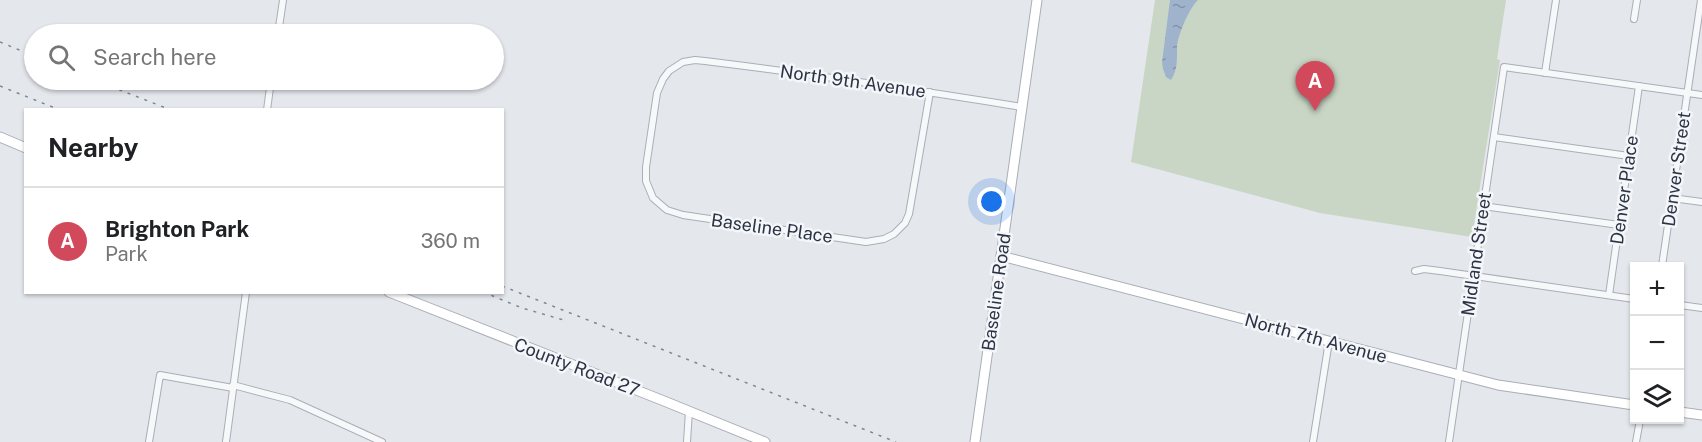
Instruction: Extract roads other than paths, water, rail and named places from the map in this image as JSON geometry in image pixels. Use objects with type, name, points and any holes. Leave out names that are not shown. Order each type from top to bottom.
[{"type":"street","points":[[279,24],[283,0]]},
{"type":"street","name":"Baseline Road","points":[[975,442],[1037,0]]},
{"type":"street","points":[[1556,0],[1545,73],[1702,95]]},
{"type":"street","points":[[1634,19],[1637,0]]},
{"type":"street","name":"Denver Street","points":[[1663,262],[1701,0]]},
{"type":"street","name":"North 9th Avenue","points":[[683,63],[695,60],[855,80],[1022,107]]},
{"type":"street","name":"Baseline Place","points":[[683,63],[669,71],[663,78],[655,107],[646,181],[653,198],[660,205],[667,210],[684,215],[867,242],[884,239],[894,234],[905,223],[909,214],[930,92]]},
{"type":"street","name":"Midland Street","points":[[1449,442],[1504,67],[1545,73]]},
{"type":"street","name":"Denver Place","points":[[1609,295],[1640,86]]},
{"type":"street","points":[[267,108],[270,90]]},
{"type":"street","points":[[1494,137],[1629,156]]},
{"type":"street","points":[[0,139],[24,147]]},
{"type":"street","points":[[1672,198],[1702,202]]},
{"type":"street","points":[[1483,206],[1619,225]]},
{"type":"street","name":"North 7th Avenue","points":[[1001,256],[1512,388],[1630,404]]},
{"type":"street","points":[[1414,271],[1429,269],[1630,297]]},
{"type":"street","points":[[226,442],[246,294]]},
{"type":"street","name":"County Road 27","points":[[394,294],[765,442]]},
{"type":"street","points":[[1684,306],[1702,308]]},
{"type":"street","points":[[1313,442],[1329,341]]},
{"type":"street","points":[[149,442],[160,375],[232,387],[290,400],[382,442]]},
{"type":"street","points":[[687,442],[689,411]]},
{"type":"street","points":[[1684,413],[1702,415]]},
{"type":"street","points":[[1636,442],[1639,424]]},
{"type":"water","points":[[1170,0],[1198,0],[1179,35],[1176,68],[1171,80],[1166,77],[1162,62]]},
{"type":"railway","points":[[0,42],[24,52]]},
{"type":"railway","points":[[0,86],[55,108]]},
{"type":"railway","points":[[120,90],[166,108]]},
{"type":"railway","points":[[504,287],[896,442]]},
{"type":"railway","points":[[488,294],[522,308],[567,321]]},
{"type":"place","name":"Brighton Park","points":[[1315,111]]}]
